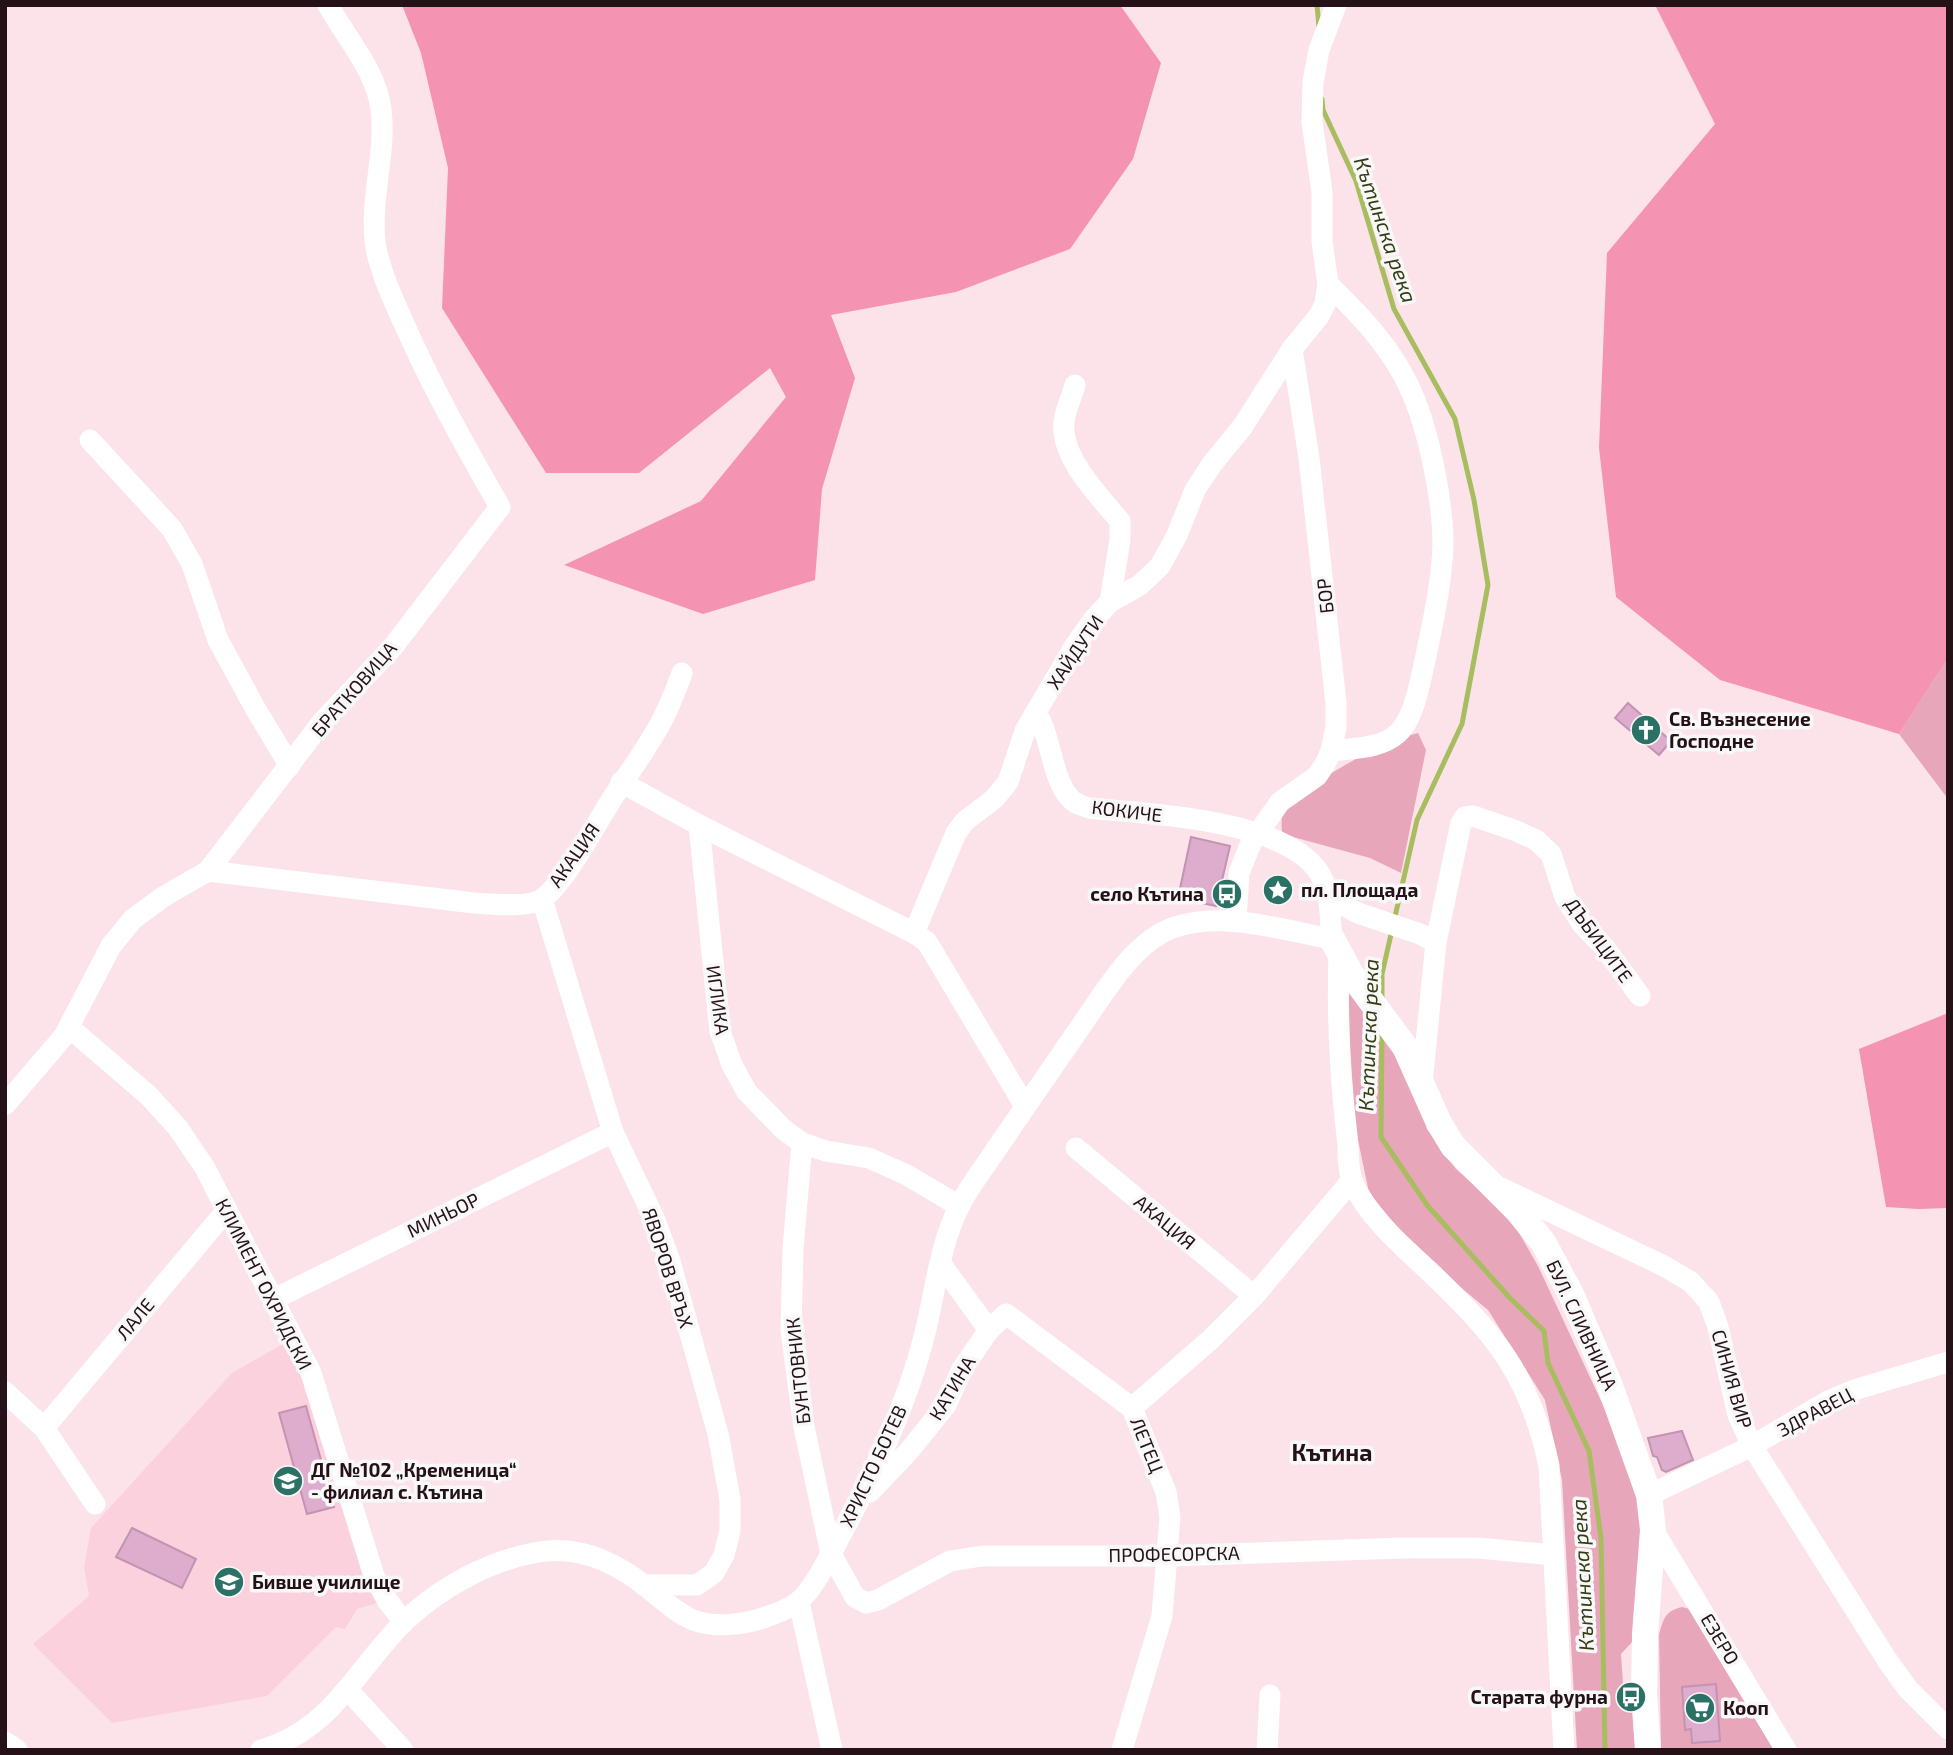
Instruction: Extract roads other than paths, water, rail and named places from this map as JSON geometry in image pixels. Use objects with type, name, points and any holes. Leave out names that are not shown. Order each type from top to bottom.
[{"type":"street","name":"БРАТКОВИЦА","points":[[208,871],[323,721],[391,648],[500,507],[440,402],[395,304],[377,252],[374,207],[380,153],[381,109],[370,74],[328,5]]},
{"type":"street","points":[[1331,751],[1384,743],[1399,732],[1412,708],[1420,683],[1434,618],[1443,545],[1441,508],[1431,456],[1413,394],[1391,353],[1368,322],[1328,284],[1322,241],[1322,192],[1312,122],[1313,82],[1319,50],[1336,5]]},
{"type":"street","name":"ХАЙДУТИ","points":[[914,933],[956,833],[964,821],[994,799],[1008,782],[1025,731],[1074,647],[1110,602],[1140,585],[1160,566],[1177,536],[1195,490],[1243,426],[1292,349],[1320,316],[1328,284]]},
{"type":"street","name":"БОР","points":[[1236,922],[1240,873],[1251,843],[1280,802],[1317,776],[1331,751],[1336,727],[1336,703],[1309,458],[1292,349]]},
{"type":"street","points":[[1075,385],[1064,422],[1065,437],[1091,490],[1119,521],[1120,540],[1110,602]]},
{"type":"street","points":[[90,440],[172,528],[192,564],[218,640],[290,766]]},
{"type":"street","name":"АКАЦИЯ","points":[[208,871],[474,903],[510,905],[542,899],[561,879],[621,782],[654,735],[682,673]]},
{"type":"street","name":"КОКИЧЕ","points":[[1036,712],[1044,726],[1066,796],[1075,804],[1228,825],[1264,825]]},
{"type":"street","points":[[621,782],[927,942],[1025,1106]]},
{"type":"street","name":"ДЪБИЦИТЕ","points":[[1465,817],[1473,816],[1514,830],[1536,840],[1551,854],[1565,897],[1582,924],[1605,947],[1640,996]]},
{"type":"street","name":"БУЛ. СЛИВНИЦА","points":[[1465,817],[1428,938],[1422,1084],[1439,1123],[1454,1146],[1518,1211],[1543,1242],[1571,1294],[1609,1383],[1649,1494],[1653,1530],[1644,1634],[1648,1750]]},
{"type":"street","name":"ИГЛИКА","points":[[699,825],[720,1031],[732,1065],[747,1092],[783,1129],[802,1143],[826,1151],[869,1158],[907,1175],[959,1206]]},
{"type":"street","points":[[1264,825],[1316,868],[1328,897],[1341,956],[1338,1001],[1343,1100],[1352,1180],[1368,1208],[1397,1241],[1466,1307],[1500,1346],[1525,1386],[1541,1428],[1549,1466],[1564,1750]]},
{"type":"street","points":[[5,1105],[70,1028],[111,946],[133,919],[163,897],[208,871]]},
{"type":"street","points":[[1328,897],[1373,919],[1428,938]]},
{"type":"street","name":"ЯВОРОВ ВРЪХ","points":[[542,899],[613,1132],[655,1220],[670,1261],[718,1434],[730,1499],[730,1531],[724,1555],[714,1573],[697,1585],[644,1585]]},
{"type":"street","name":"ХРИСТО БОТЕВ","points":[[799,1602],[831,1554],[887,1443],[909,1389],[949,1232],[959,1206],[1025,1106],[1128,962],[1151,939],[1174,927],[1200,922],[1236,922],[1341,956]]},
{"type":"street","points":[[1341,956],[1405,1047],[1422,1084]]},
{"type":"street","name":"КЛИМЕНТ ОХРИДСКИ","points":[[70,1028],[149,1096],[178,1128],[205,1168],[311,1373],[374,1576],[387,1600],[404,1622]]},
{"type":"street","name":"МИНЬОР","points":[[274,1299],[613,1132]]},
{"type":"street","name":"БУНТОВНИК","points":[[802,1143],[793,1249],[790,1329],[804,1427],[831,1554]]},
{"type":"street","name":"АКАЦИЯ","points":[[1076,1148],[1254,1296]]},
{"type":"street","name":"ЛЕТЕЦ","points":[[1122,1750],[1162,1616],[1170,1517],[1166,1492],[1132,1408],[1210,1340],[1254,1296],[1352,1180]]},
{"type":"street","name":"СИНИЯ ВИР","points":[[1490,1182],[1666,1267],[1691,1282],[1709,1302],[1718,1327],[1738,1415],[1752,1446],[1887,1660],[1908,1689],[1948,1729]]},
{"type":"street","name":"ЛАЛЕ","points":[[44,1428],[226,1211]]},
{"type":"street","points":[[941,1264],[989,1330],[1006,1314],[1132,1408]]},
{"type":"street","name":"КАТИНА","points":[[855,1507],[909,1451],[946,1405],[962,1369],[989,1330]]},
{"type":"street","name":"ЗДРАВЕЦ","points":[[1649,1494],[1752,1446],[1828,1401],[1948,1362]]},
{"type":"street","points":[[5,1392],[44,1428],[95,1504]]},
{"type":"street","name":"ЕЗЕРО","points":[[1653,1530],[1786,1750]]},
{"type":"street","name":"ПРОФЕСОРСКА","points":[[831,1554],[855,1597],[866,1603],[878,1600],[950,1560],[1007,1555],[1168,1556],[1403,1548],[1478,1548],[1554,1555]]},
{"type":"street","points":[[261,1750],[301,1734],[327,1713],[404,1622],[441,1591],[477,1573],[526,1554],[554,1549],[587,1554],[615,1566],[673,1609],[696,1621],[748,1623],[799,1602],[832,1750]]},
{"type":"street","points":[[348,1690],[403,1750]]},
{"type":"street","points":[[1267,1750],[1269,1695]]},
{"type":"waterway","name":"Кътинска река","points":[[1317,5],[1319,27]]},
{"type":"waterway","name":"Кътинска река","points":[[1322,99],[1323,110],[1356,181],[1394,309],[1455,419],[1474,500],[1488,585],[1462,724],[1417,820],[1394,921]]},
{"type":"waterway","name":"Кътинска река","points":[[1382,1000],[1382,974],[1392,930]]},
{"type":"waterway","name":"Кътинска река","points":[[1382,1031],[1381,1137],[1427,1205],[1509,1297],[1544,1331],[1548,1363],[1589,1451],[1601,1538],[1605,1750]]},
{"type":"place","name":"Св. Възнесение Господне","points":[[1646,730]]},
{"type":"place","name":"пл. Площада","points":[[1278,890]]},
{"type":"place","name":"село Кътина","points":[[1227,894]]},
{"type":"place","name":"ДГ №102 „Кременица“ - филиал с. Кътина","points":[[288,1481]]},
{"type":"place","name":"Бивше училище","points":[[229,1582]]},
{"type":"place","name":"Старата фурна","points":[[1631,1697]]},
{"type":"place","name":"Кооп","points":[[1700,1708]]},
{"type":"district","name":"Кътина","points":[[1332,1453]]}]
